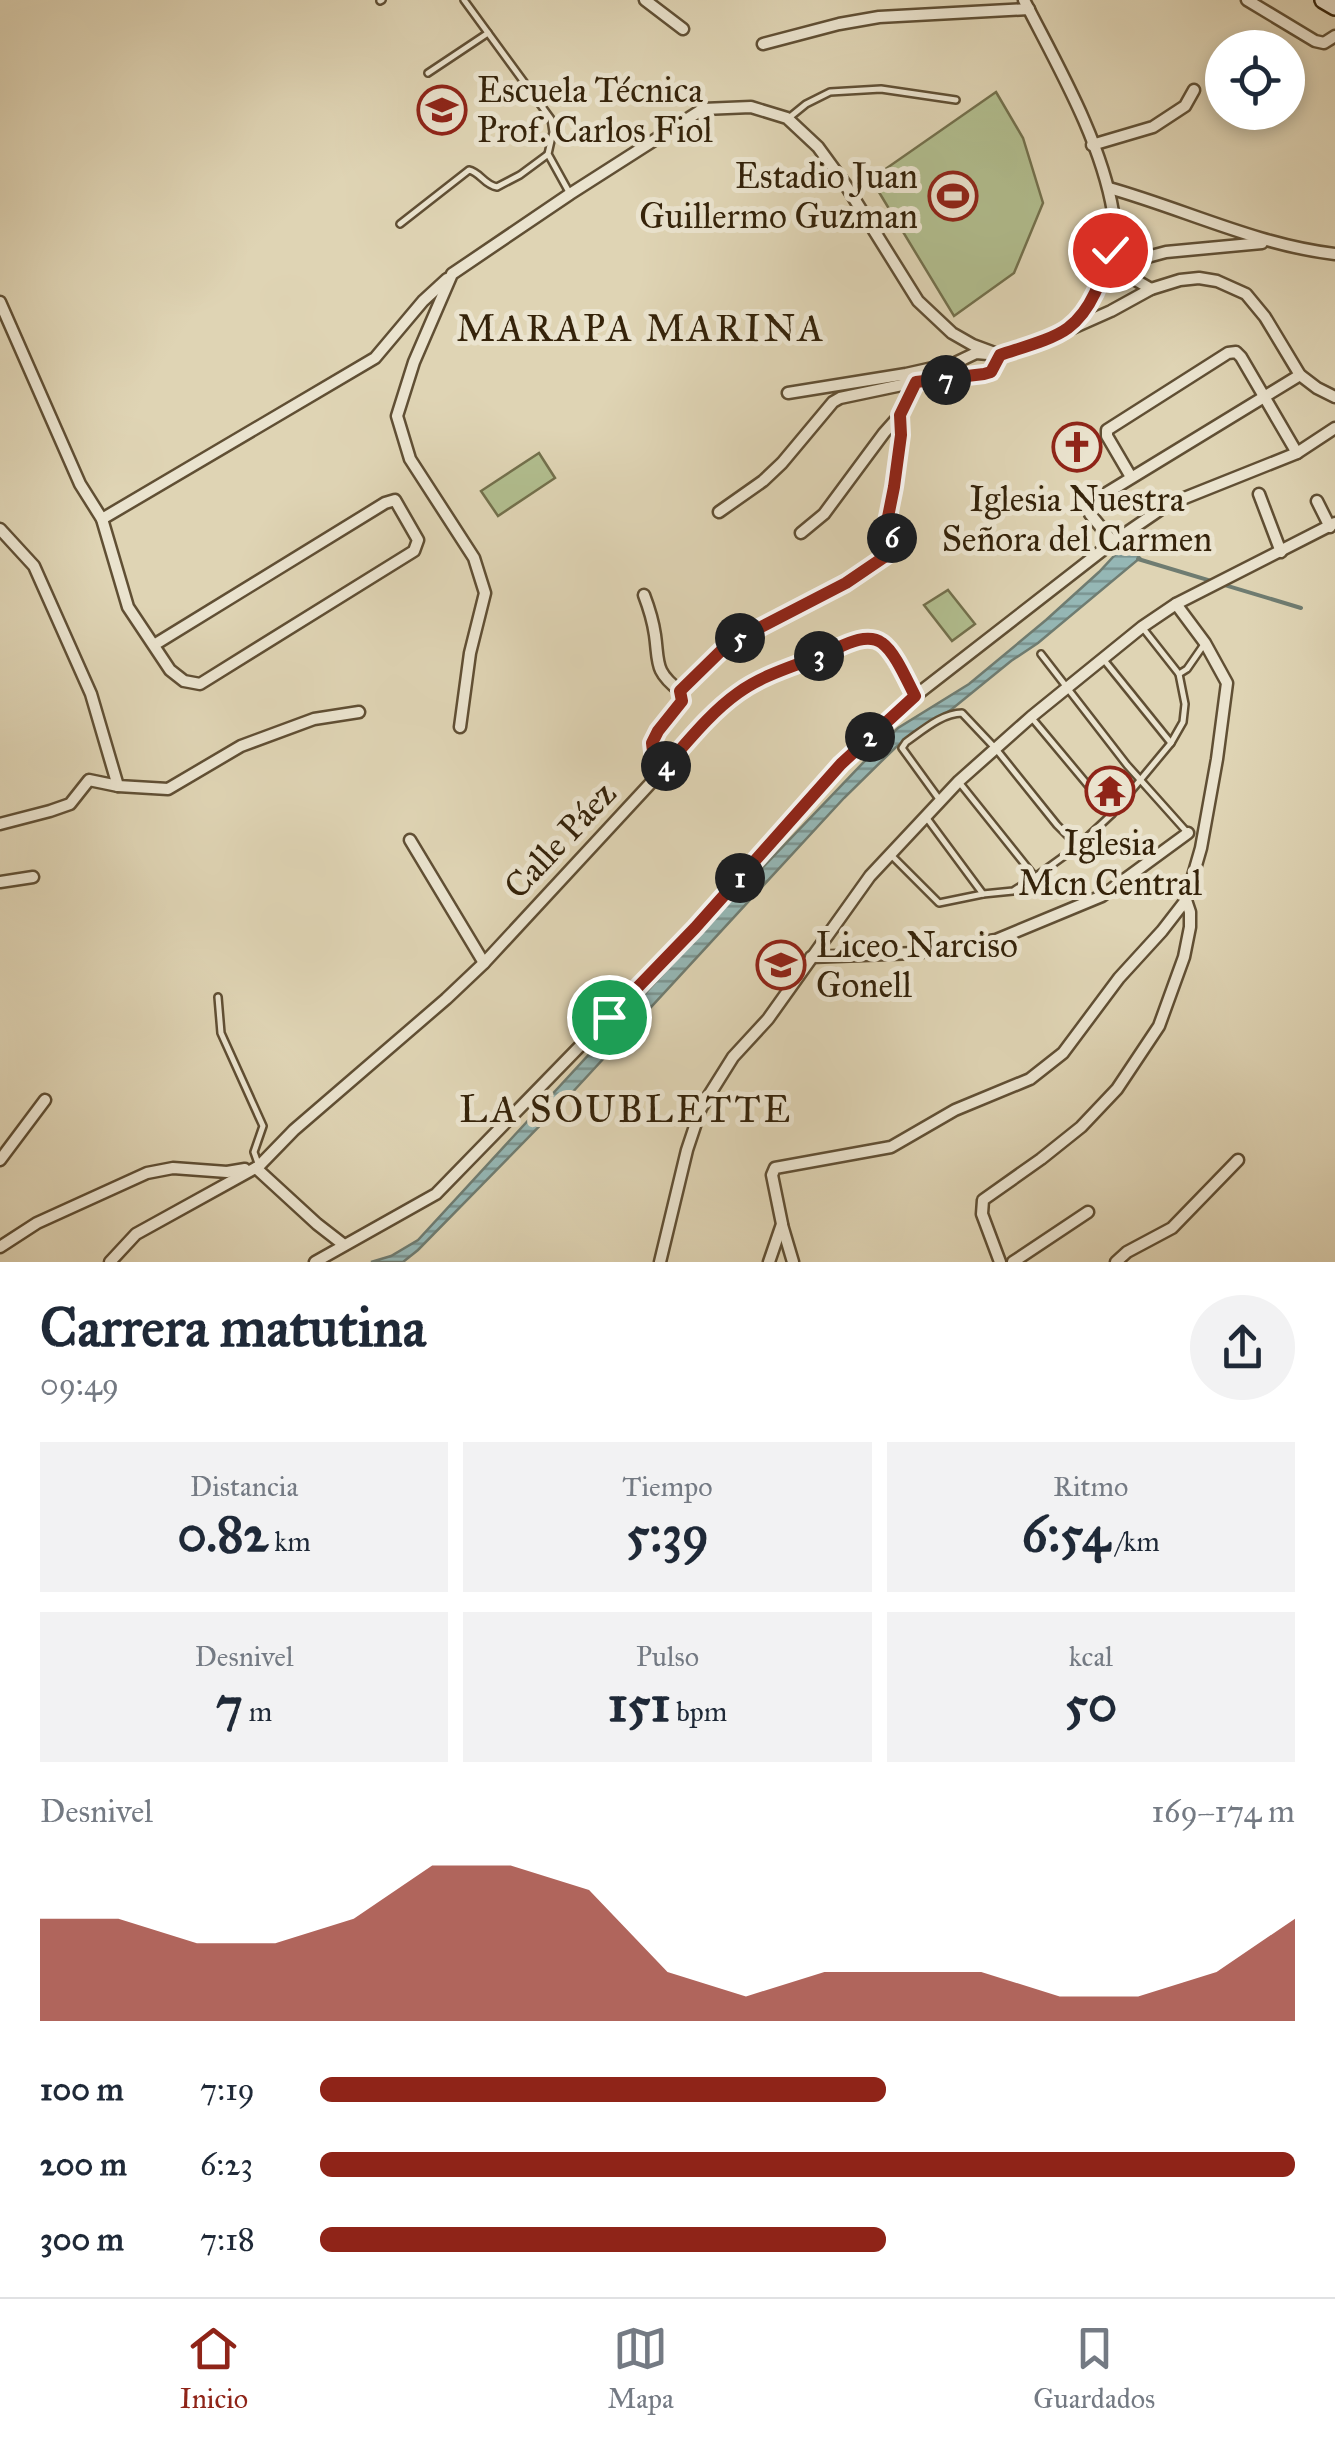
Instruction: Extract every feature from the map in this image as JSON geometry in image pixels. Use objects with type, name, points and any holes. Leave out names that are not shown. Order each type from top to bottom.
[{"type":"main road","points":[[1323,0],[1335,8]]},
{"type":"street","points":[[645,0],[684,28]]},
{"type":"street","points":[[1246,0],[1314,41],[1324,43],[1335,36]]},
{"type":"street","points":[[764,44],[879,17],[1026,4],[1060,70],[1109,188],[1115,243],[1132,278],[1152,289]]},
{"type":"street","points":[[1092,145],[1153,126],[1184,106],[1194,90]]},
{"type":"street","points":[[102,520],[375,358],[423,301],[452,274],[703,108],[751,107],[787,118],[818,147],[845,184],[918,301],[952,333],[1000,355]]},
{"type":"street","points":[[1109,188],[1272,242],[1335,254]]},
{"type":"street","points":[[1125,263],[1166,252],[1272,242]]},
{"type":"street","points":[[1066,331],[1091,301],[1115,243]]},
{"type":"street","points":[[452,274],[414,362],[397,416],[410,459],[474,558],[485,593],[470,654],[460,726]]},
{"type":"street","points":[[788,392],[955,364],[976,353],[1000,355],[1066,331],[1152,289],[1199,278],[1246,294],[1266,317],[1300,374],[1335,397]]},
{"type":"street","points":[[0,302],[80,484],[102,520],[128,608],[170,670],[184,681],[200,684],[414,551],[418,540],[396,500],[385,502],[154,645]]},
{"type":"street","points":[[1131,477],[1106,430],[1228,352],[1241,357],[1297,452]]},
{"type":"street","points":[[720,512],[772,472],[840,398],[916,382],[984,374],[991,372],[1000,355]]},
{"type":"street","points":[[1113,542],[1088,507],[1300,374]]},
{"type":"street","points":[[801,533],[824,514],[900,415],[916,382]]},
{"type":"street","points":[[680,691],[728,644],[846,583],[896,549],[887,522],[901,435],[900,415]]},
{"type":"street","points":[[315,1262],[436,1194],[695,928],[841,764],[915,696],[1113,542],[1167,505],[1297,452],[1335,428]]},
{"type":"street","points":[[1259,494],[1281,552]]},
{"type":"street","points":[[660,1262],[701,1108],[733,1057],[768,1019],[870,876],[959,781],[1142,627],[1176,604],[1333,525],[1316,501]]},
{"type":"street","points":[[0,528],[34,566],[91,694],[118,786]]},
{"type":"street","points":[[644,595],[655,636],[656,659],[667,681],[680,691],[682,701],[652,743],[656,777]]},
{"type":"street","points":[[793,1262],[772,1175],[774,1168],[891,1147],[955,1110],[1030,1078],[1063,1053],[1119,978],[1186,900],[1204,830],[1227,684],[1176,604]]},
{"type":"street","name":"Calle Páez","points":[[110,1262],[136,1234],[258,1167],[294,1130],[446,999],[740,691],[854,640],[872,639],[881,642],[892,655],[915,696]]},
{"type":"street","points":[[0,824],[70,804],[89,780],[168,789],[241,746],[314,719],[359,712]]},
{"type":"street","points":[[812,957],[915,953],[996,940],[1102,896],[1188,833]]},
{"type":"street","points":[[410,840],[484,963]]},
{"type":"street","points":[[0,882],[33,877]]},
{"type":"street","points":[[1000,1262],[982,1214],[983,1200],[1081,1127],[1118,1089],[1159,1026],[1178,974],[1190,927],[1186,900]]},
{"type":"street","points":[[0,1160],[45,1100]]},
{"type":"street","points":[[1116,1262],[1172,1228],[1238,1160]]},
{"type":"street","points":[[0,1247],[37,1223],[147,1172],[173,1168],[227,1172],[258,1167],[344,1245]]},
{"type":"street","points":[[1013,1262],[1088,1212]]},
{"type":"street","points":[[769,1262],[782,1224]]},
{"type":"lane","points":[[400,224],[469,170],[497,187],[548,154],[553,132],[550,119],[464,0]]},
{"type":"lane","points":[[428,73],[488,33]]},
{"type":"lane","points":[[787,118],[830,92],[880,89],[956,100]]},
{"type":"lane","points":[[548,154],[570,194]]},
{"type":"lane","points":[[890,854],[939,903],[1013,891],[1078,846],[1112,814],[1183,722],[1185,704],[1179,674],[1142,627]]},
{"type":"lane","points":[[1179,674],[1188,670],[1205,644]]},
{"type":"lane","points":[[1041,654],[1140,780],[1188,833]]},
{"type":"lane","points":[[1103,659],[1171,742]]},
{"type":"lane","points":[[941,801],[902,748],[954,712],[962,713],[1078,846]]},
{"type":"lane","points":[[1031,717],[1112,814]]},
{"type":"lane","points":[[959,781],[1035,877]]},
{"type":"lane","points":[[926,818],[983,894]]},
{"type":"lane","points":[[218,997],[221,1032],[263,1126],[254,1152],[258,1167]]},
{"type":"green space","points":[[996,92],[1023,138],[1043,203],[1014,273],[954,316],[871,179]]},
{"type":"green space","points":[[539,453],[555,478],[498,516],[481,491]]},
{"type":"green space","points":[[948,590],[975,624],[952,641],[924,605]]},
{"type":"water","points":[[1126,543],[1140,558],[1038,643],[896,747],[844,798],[569,1096],[418,1250],[403,1262],[371,1262],[391,1256],[418,1240],[721,911],[883,742],[898,728],[969,684],[1046,620]]},
{"type":"waterway","points":[[1138,559],[1301,608]]},
{"type":"place","name":"Escuela Técnica Prof. Carlos Fiol","points":[[442,110]]},
{"type":"place","name":"Estadio Juan Guillermo Guzman","points":[[953,196]]},
{"type":"place","name":"Iglesia Nuestra Señora del Carmen","points":[[1077,447]]},
{"type":"place","name":"Iglesia Mcn Central","points":[[1110,791]]},
{"type":"place","name":"Liceo Narciso Gonell","points":[[781,965]]},
{"type":"district","name":"MARAPA MARINA","points":[[641,328]]},
{"type":"district","name":"LA SOUBLETTE","points":[[626,1109]]},
{"type":"route","points":[[609,1017],[695,928],[841,764],[915,696],[881,642],[854,640],[740,691],[656,777],[652,743],[682,701],[680,691],[728,644],[864,573],[896,549],[887,522],[901,435],[900,415],[916,382],[991,372],[1000,355],[1066,331],[1091,301],[1110,250]]}]
